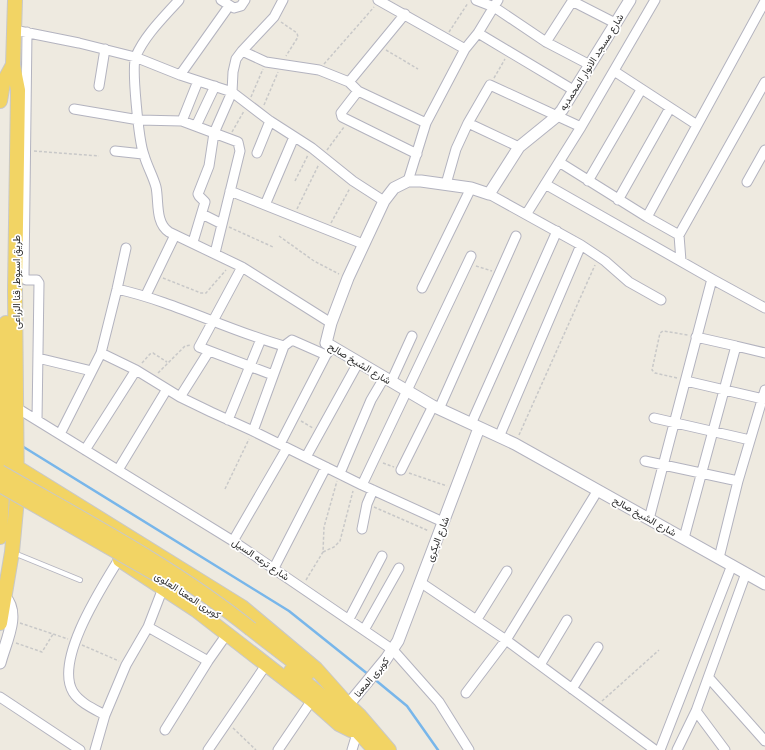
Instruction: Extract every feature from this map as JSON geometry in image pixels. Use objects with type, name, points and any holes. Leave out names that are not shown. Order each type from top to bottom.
[{"type":"highway","name":"طريق اسيوط, قنا الزراعى","points":[[0,537],[2,467],[8,404],[8,92],[20,31],[14,0]]},
{"type":"highway","points":[[0,101],[3,83],[13,65]]},
{"type":"highway","name":"طريق اسيوط, قنا الزراعى","points":[[6,622],[5,597],[12,552],[17,499],[18,468],[8,404]]},
{"type":"highway","name":"كوبرى المعنا العلوى","points":[[2,467],[172,572],[212,599],[320,694],[358,730],[375,750]]},
{"type":"highway","points":[[18,468],[223,593],[242,607],[316,669],[389,750]]},
{"type":"highway","points":[[1,488],[119,559],[196,610],[312,700],[344,728],[358,730]]},
{"type":"highway","name":"كوبرى المعنا العلوى","points":[[1,488],[175,584],[248,632],[348,705]]},
{"type":"street","points":[[178,0],[152,32],[135,57],[138,120],[143,154],[155,184],[161,222],[164,228],[175,235],[193,242],[242,267],[331,323]]},
{"type":"street","points":[[221,0],[229,6],[238,8],[245,0]]},
{"type":"street","points":[[193,242],[205,201],[198,194],[209,166],[214,133],[232,92],[234,65],[242,51],[274,18],[283,0]]},
{"type":"street","points":[[379,0],[465,49]]},
{"type":"street","points":[[476,0],[496,4],[546,42],[590,65]]},
{"type":"street","name":"شارع مسجد الانوار المحمديه","points":[[489,194],[519,147],[556,116],[575,91],[630,0]]},
{"type":"street","points":[[527,214],[614,72],[655,0]]},
{"type":"street","points":[[546,42],[572,1],[615,23]]},
{"type":"street","points":[[647,217],[764,1]]},
{"type":"street","points":[[496,4],[478,33],[465,49],[426,123],[408,181],[427,181],[471,188],[489,194],[581,245],[599,257],[630,282],[661,300]]},
{"type":"street","points":[[180,75],[229,6]]},
{"type":"street","points":[[349,82],[405,14]]},
{"type":"street","points":[[37,420],[39,283],[37,280],[26,280],[24,276],[25,150],[20,31],[135,57],[180,75],[232,92],[270,121],[294,138],[312,148],[354,181],[384,201]]},
{"type":"street","points":[[478,33],[575,91]]},
{"type":"street","points":[[99,86],[105,49]]},
{"type":"street","points":[[242,51],[266,62],[319,70],[349,82],[358,91],[426,123]]},
{"type":"street","points":[[614,72],[697,125]]},
{"type":"street","points":[[182,121],[198,81]]},
{"type":"street","points":[[681,262],[679,235],[765,82]]},
{"type":"street","points":[[446,184],[456,149],[468,123],[490,85],[581,127]]},
{"type":"street","points":[[196,126],[215,86]]},
{"type":"street","points":[[588,181],[641,90]]},
{"type":"street","points":[[358,91],[341,113],[342,117],[417,154]]},
{"type":"street","points":[[618,200],[670,108]]},
{"type":"street","points":[[74,109],[138,120],[182,121],[238,142],[240,148],[215,253]]},
{"type":"street","points":[[257,153],[270,121]]},
{"type":"street","points":[[468,123],[519,147]]},
{"type":"street","points":[[265,205],[294,138]]},
{"type":"street","points":[[747,182],[765,150]]},
{"type":"street","points":[[115,151],[143,154]]},
{"type":"street","points":[[559,162],[618,200],[679,235]]},
{"type":"street","name":"شارع الشيخ صالح","points":[[408,181],[394,188],[384,201],[363,244],[331,323],[326,342],[329,351],[358,363],[436,408],[515,444],[765,584]]},
{"type":"street","points":[[546,184],[681,262],[765,308]]},
{"type":"street","points":[[422,288],[471,188]]},
{"type":"street","points":[[230,191],[294,215],[363,244]]},
{"type":"street","points":[[202,214],[222,224]]},
{"type":"street","points":[[475,426],[557,231]]},
{"type":"street","points":[[146,295],[154,275],[175,235]]},
{"type":"street","points":[[401,470],[436,408],[500,275],[516,236]]},
{"type":"street","points":[[500,437],[581,245]]},
{"type":"street","points":[[60,434],[101,353],[118,289],[126,248]]},
{"type":"street","points":[[359,483],[374,459],[469,259]]},
{"type":"street","points":[[242,267],[199,347],[273,375]]},
{"type":"street","points":[[649,519],[676,422],[696,337],[712,279]]},
{"type":"street","points":[[118,289],[146,295],[213,322],[284,346]]},
{"type":"street","points":[[340,473],[371,400],[388,380],[412,336]]},
{"type":"street","points":[[696,337],[765,353]]},
{"type":"street","points":[[228,420],[261,339]]},
{"type":"street","points":[[234,541],[283,446],[294,417],[329,351],[292,340],[288,341],[284,346],[253,431]]},
{"type":"street","points":[[684,538],[736,346]]},
{"type":"street","points":[[180,397],[209,351]]},
{"type":"street","points":[[101,353],[153,379],[180,397],[443,522]]},
{"type":"street","points":[[38,358],[92,371]]},
{"type":"street","points":[[306,457],[358,363]]},
{"type":"street","points":[[85,450],[136,370]]},
{"type":"street","points":[[686,381],[724,390],[764,394],[738,481],[719,558]]},
{"type":"street","points":[[118,470],[167,389]]},
{"type":"street","name":"شارع ترعه السيل","points":[[8,404],[37,420],[234,541],[393,650],[439,702],[470,750]]},
{"type":"street","points":[[654,418],[750,440]]},
{"type":"street","name":"شارع البكرى","points":[[393,650],[456,489],[475,426]]},
{"type":"street","points":[[645,461],[738,481]]},
{"type":"street","points":[[274,568],[326,467]]},
{"type":"street","points":[[362,529],[367,504],[373,490]]},
{"type":"street","points":[[466,692],[506,640],[598,490]]},
{"type":"street","points":[[349,619],[382,556]]},
{"type":"street","points":[[105,715],[80,699],[74,693],[69,684],[69,671],[75,642],[86,617],[119,559]]},
{"type":"street","points":[[660,750],[732,565]]},
{"type":"street","points":[[364,630],[399,568]]},
{"type":"street","points":[[477,619],[507,571]]},
{"type":"street","points":[[677,750],[696,711],[709,678],[746,573]]},
{"type":"street","points":[[420,582],[477,619],[655,750]]},
{"type":"street","points":[[95,750],[105,715],[126,665],[148,627],[163,588]]},
{"type":"street","points":[[540,665],[567,620]]},
{"type":"street","points":[[0,663],[6,640],[6,622]]},
{"type":"street","points":[[148,627],[208,661]]},
{"type":"street","points":[[165,730],[208,661],[227,634]]},
{"type":"street","points":[[572,689],[598,647]]},
{"type":"street","name":"كوبرى المعنا","points":[[348,705],[393,650]]},
{"type":"street","points":[[208,750],[266,665]]},
{"type":"street","points":[[709,678],[765,742]]},
{"type":"street","points":[[0,697],[80,750]]},
{"type":"street","points":[[278,750],[312,700]]},
{"type":"street","points":[[696,711],[725,750]]},
{"type":"street","points":[[352,750],[358,730]]},
{"type":"lane","points":[[12,552],[80,580]]},
{"type":"path","points":[[319,70],[379,0]]},
{"type":"path","points":[[445,38],[469,0]]},
{"type":"path","points":[[261,113],[281,65],[298,37],[296,31],[274,18]]},
{"type":"path","points":[[379,46],[418,69]]},
{"type":"path","points":[[490,85],[509,52]]},
{"type":"path","points":[[228,138],[249,104],[266,62]]},
{"type":"path","points":[[294,215],[323,156],[348,121]]},
{"type":"path","points":[[295,181],[312,148]]},
{"type":"path","points":[[25,150],[99,156]]},
{"type":"path","points":[[328,230],[354,181]]},
{"type":"path","points":[[222,224],[273,247]]},
{"type":"path","points":[[280,236],[314,261],[348,278]]},
{"type":"path","points":[[515,444],[599,257]]},
{"type":"path","points":[[469,259],[500,275]]},
{"type":"path","points":[[154,275],[201,293],[206,293],[232,263]]},
{"type":"path","points":[[686,381],[655,373],[652,370],[660,332],[663,331],[696,337]]},
{"type":"path","points":[[153,379],[167,362],[185,346],[191,344],[199,347]]},
{"type":"path","points":[[136,370],[150,354],[153,353],[167,362]]},
{"type":"path","points":[[294,417],[320,431]]},
{"type":"path","points":[[225,489],[253,431]]},
{"type":"path","points":[[374,459],[456,489]]},
{"type":"path","points":[[302,587],[323,552],[324,527],[340,473]]},
{"type":"path","points":[[323,552],[334,547],[340,541],[359,483]]},
{"type":"path","points":[[367,504],[438,536]]},
{"type":"path","points":[[6,622],[53,634],[75,642],[126,665]]},
{"type":"path","points":[[6,640],[42,652],[53,634]]},
{"type":"path","points":[[597,706],[659,650]]},
{"type":"path","points":[[227,722],[256,750]]},
{"type":"waterway","points":[[22,446],[289,611],[369,675]]},
{"type":"waterway","points":[[373,678],[407,706],[438,750]]}]
